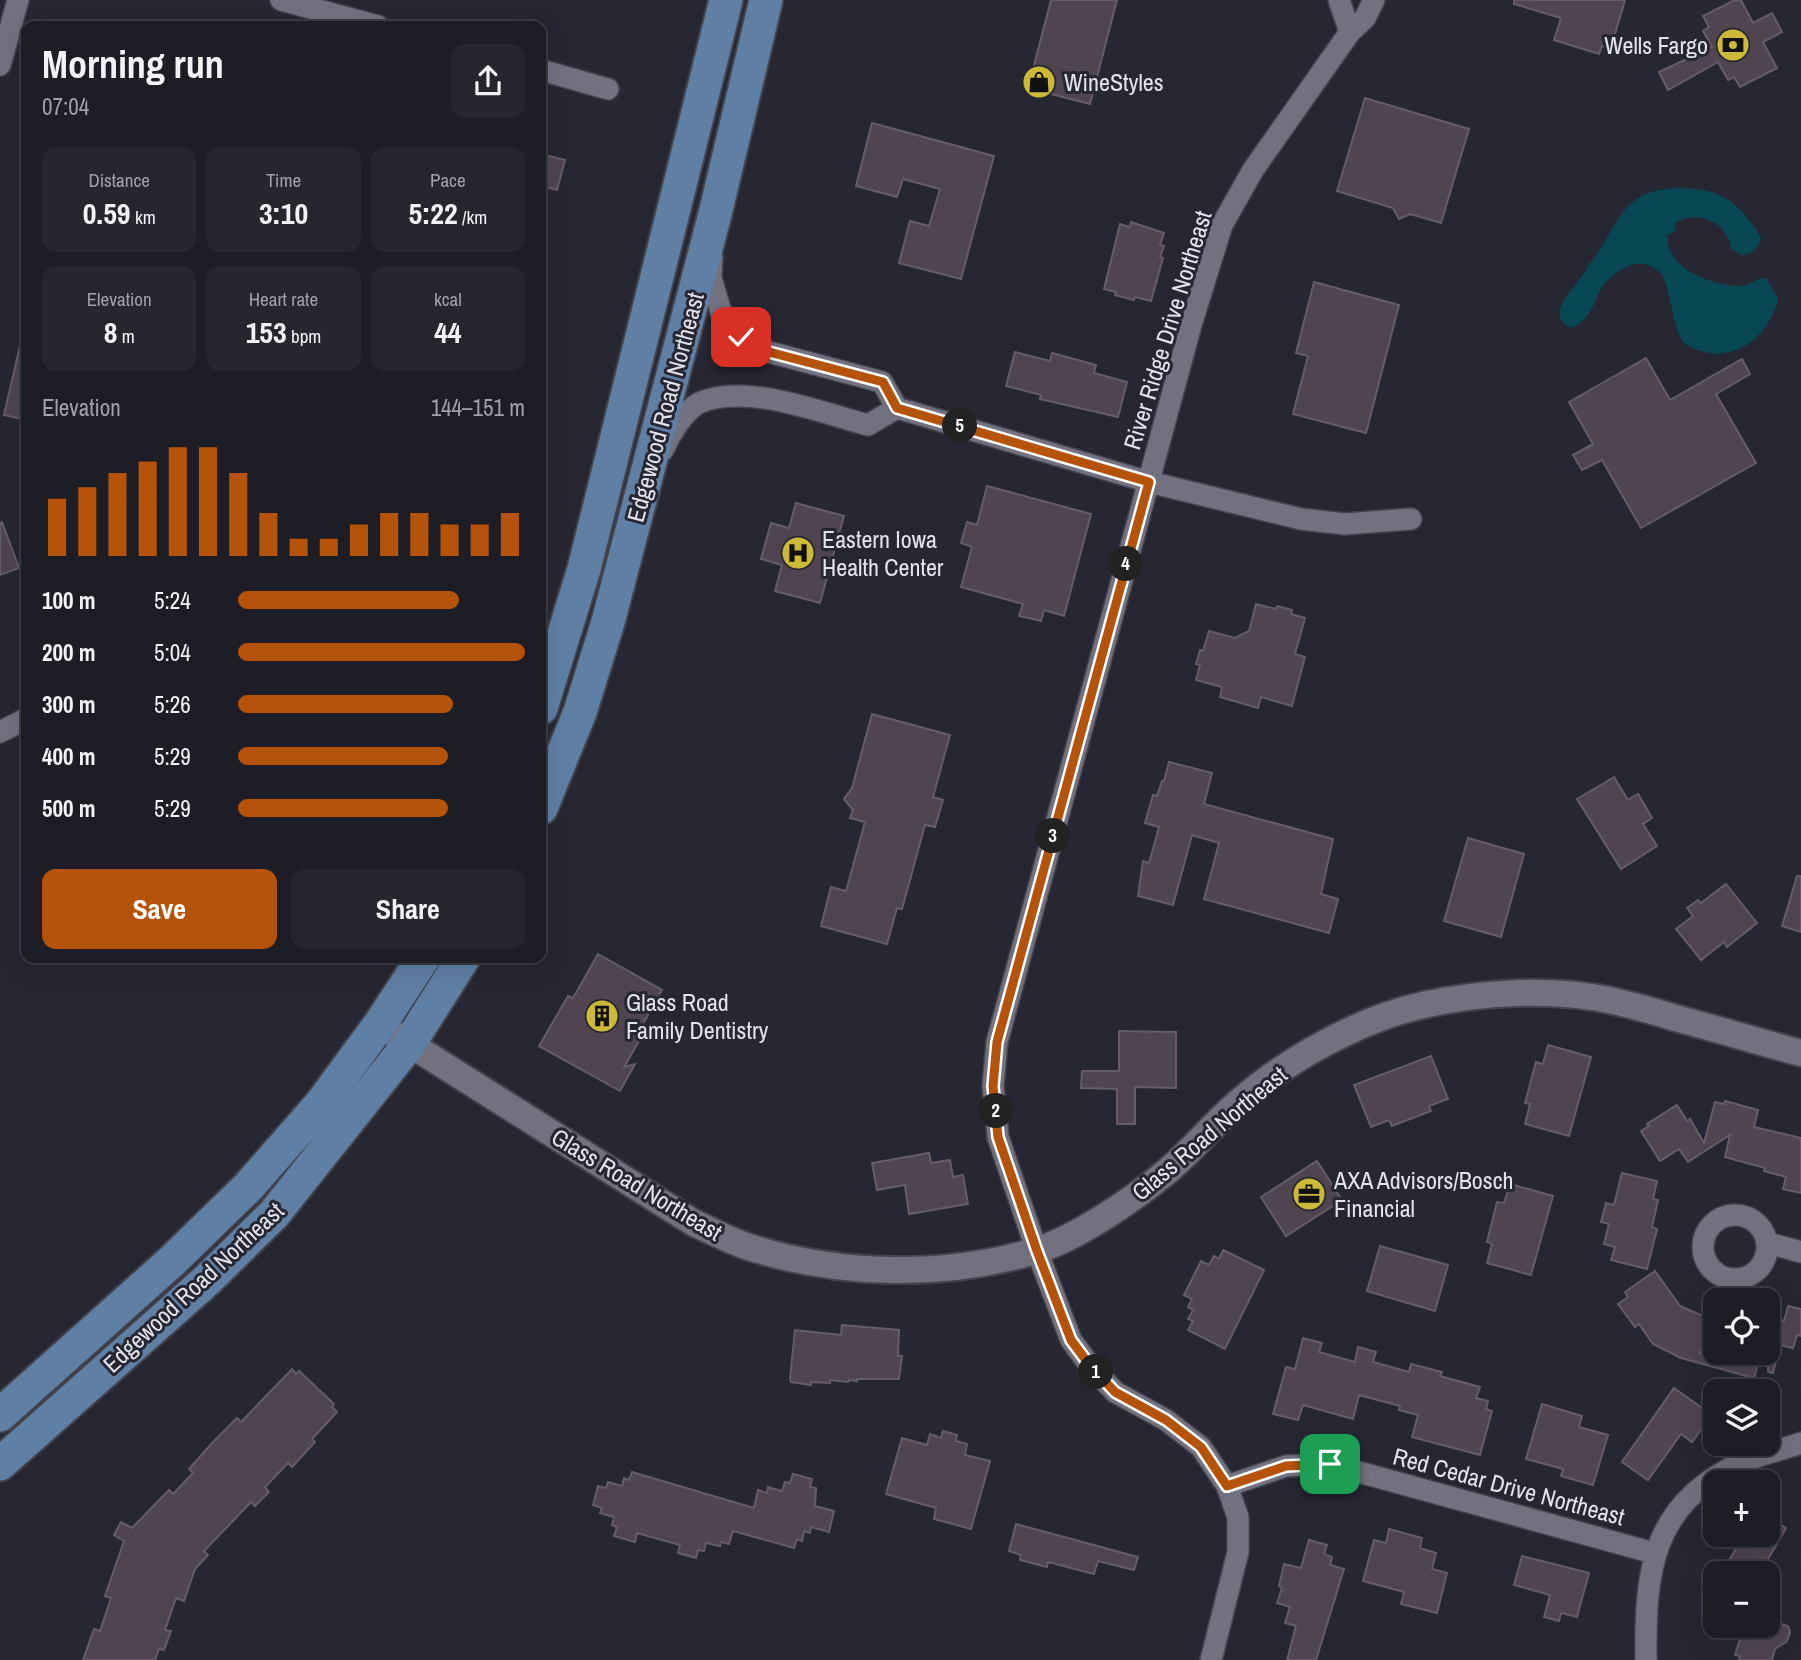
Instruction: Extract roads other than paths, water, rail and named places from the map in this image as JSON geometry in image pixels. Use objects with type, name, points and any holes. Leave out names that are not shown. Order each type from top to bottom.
[{"type":"main road","name":"Edgewood Road Northeast","points":[[546,692],[584,569],[726,0]]},
{"type":"main road","name":"Edgewood Road Northeast","points":[[546,796],[580,712],[641,504],[766,0]]},
{"type":"main road","name":"Edgewood Road Northeast","points":[[0,1415],[172,1261],[249,1186],[321,1104],[380,1024],[420,963]]},
{"type":"main road","name":"Edgewood Road Northeast","points":[[0,1464],[206,1281],[274,1214],[409,1044],[460,963]]},
{"type":"main road","points":[[26,1440],[25,1422],[65,1358]]},
{"type":"street","points":[[0,65],[18,0]]},
{"type":"street","points":[[281,0],[359,21]]},
{"type":"street","points":[[1339,0],[1350,32]]},
{"type":"street","name":"River Ridge Drive Northeast","points":[[1210,1660],[1238,1552],[1238,1517],[1227,1486],[1201,1447],[1166,1420],[1115,1392],[1071,1340],[998,1137],[993,1086],[997,1042],[1191,325],[1222,225],[1253,170],[1350,32],[1365,18],[1374,0]]},
{"type":"street","points":[[546,72],[608,89]]},
{"type":"street","points":[[715,214],[711,278],[721,312],[741,337],[769,352],[883,382],[897,408],[1149,482],[1301,519],[1345,524],[1411,519]]},
{"type":"street","points":[[641,504],[671,431],[697,404],[729,394],[763,398],[869,425],[897,408]]},
{"type":"street","points":[[0,732],[21,722]]},
{"type":"street","name":"Glass Road Northeast","points":[[380,1024],[694,1223],[748,1247],[810,1262],[877,1270],[931,1269],[984,1262],[1037,1251],[1087,1227],[1166,1172],[1239,1101],[1284,1069],[1367,1024],[1422,1005],[1495,994],[1552,994],[1608,1000],[1801,1053]]},
{"type":"street","points":[[1768,1243],[1801,1251]]},
{"type":"street","points":[[1646,1660],[1645,1622],[1654,1553],[1672,1517],[1700,1487],[1740,1463],[1801,1443]]},
{"type":"street","name":"Red Cedar Drive Northeast","points":[[1227,1486],[1286,1466],[1330,1464],[1654,1553]]},
{"type":"water","points":[[1675,188],[1705,190],[1722,196],[1738,207],[1758,232],[1761,238],[1757,248],[1742,255],[1731,249],[1729,240],[1718,225],[1702,218],[1693,217],[1675,223],[1676,230],[1668,235],[1669,247],[1674,257],[1682,266],[1705,279],[1741,286],[1766,278],[1778,299],[1761,333],[1741,348],[1730,352],[1704,352],[1688,345],[1678,332],[1663,276],[1656,269],[1642,264],[1628,266],[1607,281],[1589,313],[1579,323],[1571,328],[1562,322],[1559,314],[1561,306],[1625,210],[1649,193]]},
{"type":"place","name":"Wells Fargo","points":[[1733,45]]},
{"type":"place","name":"WineStyles","points":[[1039,82]]},
{"type":"place","name":"Eastern Iowa Health Center","points":[[798,553]]},
{"type":"place","name":"Glass Road Family Dentistry","points":[[602,1016]]},
{"type":"place","name":"AXA Advisors/Bosch Financial","points":[[1309,1194]]}]
